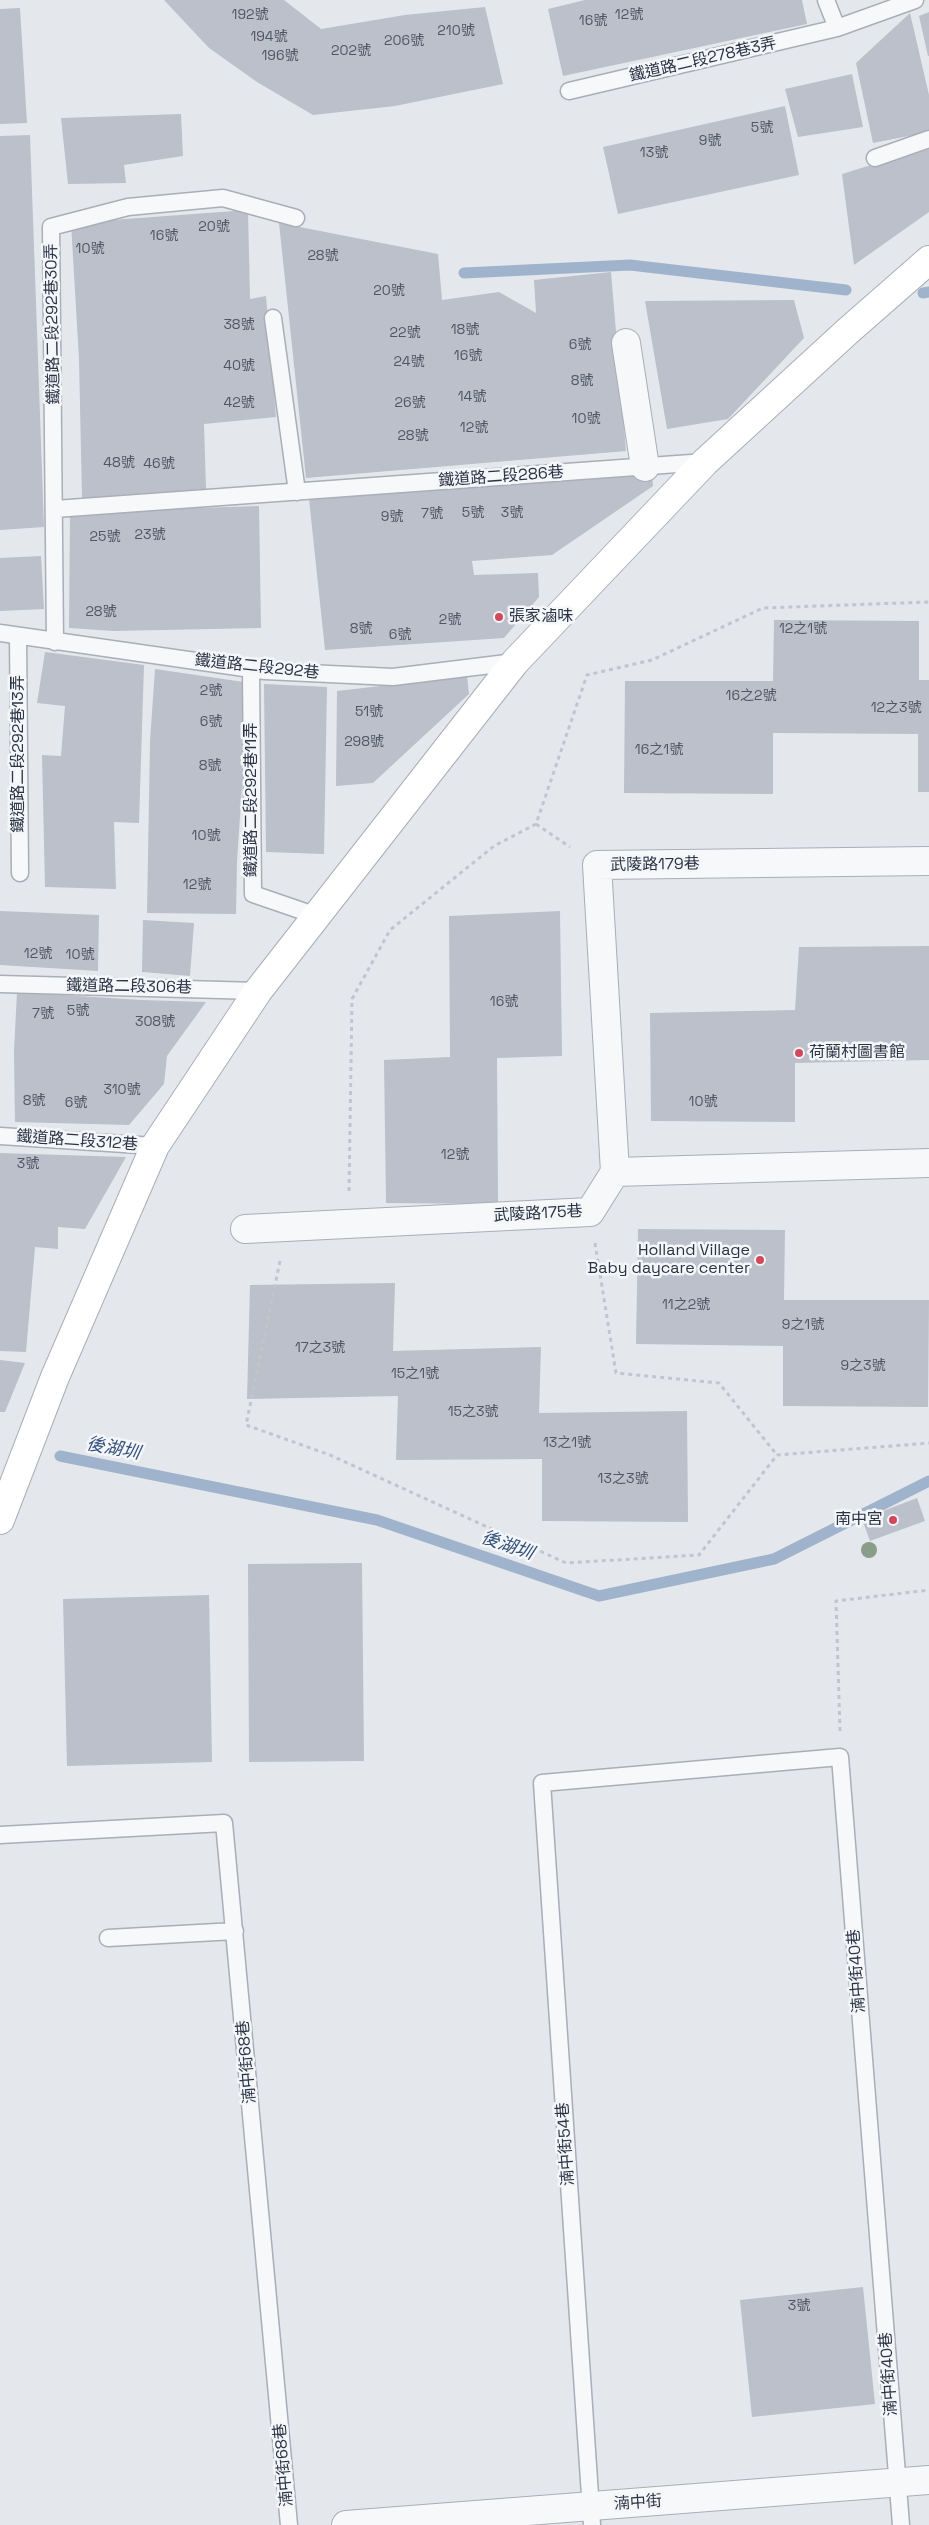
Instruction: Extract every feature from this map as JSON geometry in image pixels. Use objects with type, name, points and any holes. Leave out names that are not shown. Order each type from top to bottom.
[{"type":"street","points":[[0,1520],[54,1377],[155,1146],[258,991],[516,662],[705,462],[849,330],[929,260]]},
{"type":"street","points":[[626,343],[645,467]]},
{"type":"street","name":"武陵路179巷","points":[[615,1172],[597,866],[929,861]]},
{"type":"street","points":[[615,1172],[929,1163]]},
{"type":"street","name":"武陵路175巷","points":[[244,1229],[590,1212],[615,1172]]},
{"type":"street","name":"湳中街","points":[[346,2525],[592,2516],[929,2480]]},
{"type":"lane","points":[[826,0],[837,28]]},
{"type":"lane","name":"鐵道路二段278巷3弄","points":[[569,91],[837,28],[915,0]]},
{"type":"lane","points":[[876,158],[929,139]]},
{"type":"lane","name":"鐵道路二段292巷30弄","points":[[55,642],[51,227],[128,207],[223,198],[296,218]]},
{"type":"lane","points":[[273,318],[296,492]]},
{"type":"lane","name":"鐵道路二段286巷","points":[[55,509],[705,462]]},
{"type":"lane","name":"鐵道路二段292巷","points":[[0,633],[251,670],[393,677],[516,662]]},
{"type":"lane","name":"鐵道路二段292巷13弄","points":[[18,636],[20,873]]},
{"type":"lane","name":"鐵道路二段292巷11弄","points":[[251,670],[253,894],[317,916]]},
{"type":"lane","name":"鐵道路二段306巷","points":[[0,984],[258,991]]},
{"type":"lane","name":"鐵道路二段312巷","points":[[0,1136],[155,1146]]},
{"type":"lane","name":"湳中街54巷","points":[[592,2516],[542,1782],[840,1757]]},
{"type":"lane","name":"湳中街40巷","points":[[840,1757],[901,2525]]},
{"type":"lane","name":"湳中街68巷","points":[[0,1835],[224,1823],[290,2525]]},
{"type":"lane","points":[[108,1938],[235,1931]]},
{"type":"path","points":[[349,1224],[352,998],[390,930],[494,846],[536,824],[587,675],[652,660],[762,608],[929,602]]},
{"type":"path","points":[[536,824],[597,866]]},
{"type":"path","points":[[590,1212],[616,1373],[718,1383],[776,1454]]},
{"type":"path","points":[[287,1226],[246,1425],[330,1455],[566,1563],[700,1555],[776,1454],[929,1443]]},
{"type":"path","points":[[840,1757],[836,1601],[929,1590]]},
{"type":"building","points":[[164,0],[284,0],[321,29],[405,15],[485,7],[503,84],[395,106],[313,115],[257,82],[209,48]]},
{"type":"building","points":[[585,0],[802,0],[807,24],[563,76],[548,9]]},
{"type":"building","points":[[20,8],[27,123],[0,124],[0,9]]},
{"type":"building","points":[[929,12],[929,56],[928,56],[919,16]]},
{"type":"building","points":[[910,13],[929,95],[929,132],[873,143],[856,63]]},
{"type":"building","points":[[852,74],[863,127],[798,137],[785,89]]},
{"type":"building","points":[[785,106],[799,175],[618,214],[603,147]]},
{"type":"building","points":[[181,114],[183,156],[124,165],[126,183],[68,184],[61,118]]},
{"type":"building","points":[[30,135],[44,527],[0,530],[0,136]]},
{"type":"building","points":[[929,147],[929,212],[854,265],[842,174]]},
{"type":"building","points":[[248,210],[250,299],[266,296],[276,417],[204,424],[206,489],[82,498],[79,359],[71,223]]},
{"type":"building","points":[[279,223],[438,254],[442,300],[499,292],[536,313],[534,280],[611,272],[626,451],[306,478]]},
{"type":"building","points":[[794,300],[804,338],[728,419],[667,429],[645,301]]},
{"type":"building","points":[[652,475],[653,486],[552,555],[472,561],[474,575],[538,573],[539,597],[504,638],[325,650],[309,499]]},
{"type":"building","points":[[259,506],[261,628],[113,631],[69,628],[70,512]]},
{"type":"building","points":[[41,556],[44,609],[0,611],[0,558]]},
{"type":"building","points":[[774,620],[919,621],[919,680],[929,680],[929,792],[918,792],[918,734],[773,733],[773,794],[624,793],[625,681],[773,681]]},
{"type":"building","points":[[45,652],[144,665],[139,823],[114,822],[116,889],[45,887],[42,755],[61,756],[65,706],[37,703]]},
{"type":"building","points":[[155,669],[244,682],[245,740],[237,862],[236,914],[147,913],[150,741]]},
{"type":"building","points":[[467,676],[469,694],[373,783],[336,786],[337,691]]},
{"type":"building","points":[[264,684],[327,687],[324,854],[266,852]]},
{"type":"building","points":[[0,911],[99,915],[98,971],[0,965]]},
{"type":"building","points":[[560,911],[562,1056],[497,1058],[498,1204],[386,1203],[384,1060],[450,1057],[449,916]]},
{"type":"building","points":[[143,920],[194,923],[190,976],[142,972]]},
{"type":"building","points":[[929,946],[929,1060],[795,1063],[795,1122],[651,1121],[650,1013],[795,1010],[799,947]]},
{"type":"building","points":[[17,992],[206,1002],[167,1056],[164,1084],[129,1125],[15,1122],[14,1051]]},
{"type":"building","points":[[0,1153],[126,1157],[85,1229],[58,1227],[58,1249],[35,1247],[26,1352],[0,1351]]},
{"type":"building","points":[[638,1229],[785,1230],[784,1300],[929,1300],[928,1407],[783,1406],[783,1346],[636,1344]]},
{"type":"building","points":[[395,1283],[393,1351],[541,1347],[539,1413],[687,1411],[688,1522],[542,1521],[542,1459],[396,1460],[398,1396],[247,1399],[250,1285]]},
{"type":"building","points":[[0,1360],[25,1363],[5,1412],[0,1412]]},
{"type":"building","name":"南中宮","points":[[917,1498],[925,1521],[870,1541],[862,1519]]},
{"type":"building","points":[[362,1563],[364,1761],[249,1762],[248,1564]]},
{"type":"building","points":[[209,1595],[212,1762],[67,1766],[63,1599]]},
{"type":"building","points":[[863,2287],[875,2404],[752,2417],[740,2300]]},
{"type":"waterway","points":[[464,273],[630,265],[846,290]]},
{"type":"waterway","points":[[923,293],[929,292]]},
{"type":"waterway","name":"後湖圳","points":[[60,1456],[377,1520],[599,1596],[774,1559],[929,1481]]},
{"type":"place","name":"張家滷味","points":[[499,617]]},
{"type":"place","name":"荷蘭村圖書館","points":[[799,1053]]},
{"type":"place","name":"Holland Village Baby daycare center","points":[[760,1260]]},
{"type":"place","name":"南中宮","points":[[893,1520]]}]
